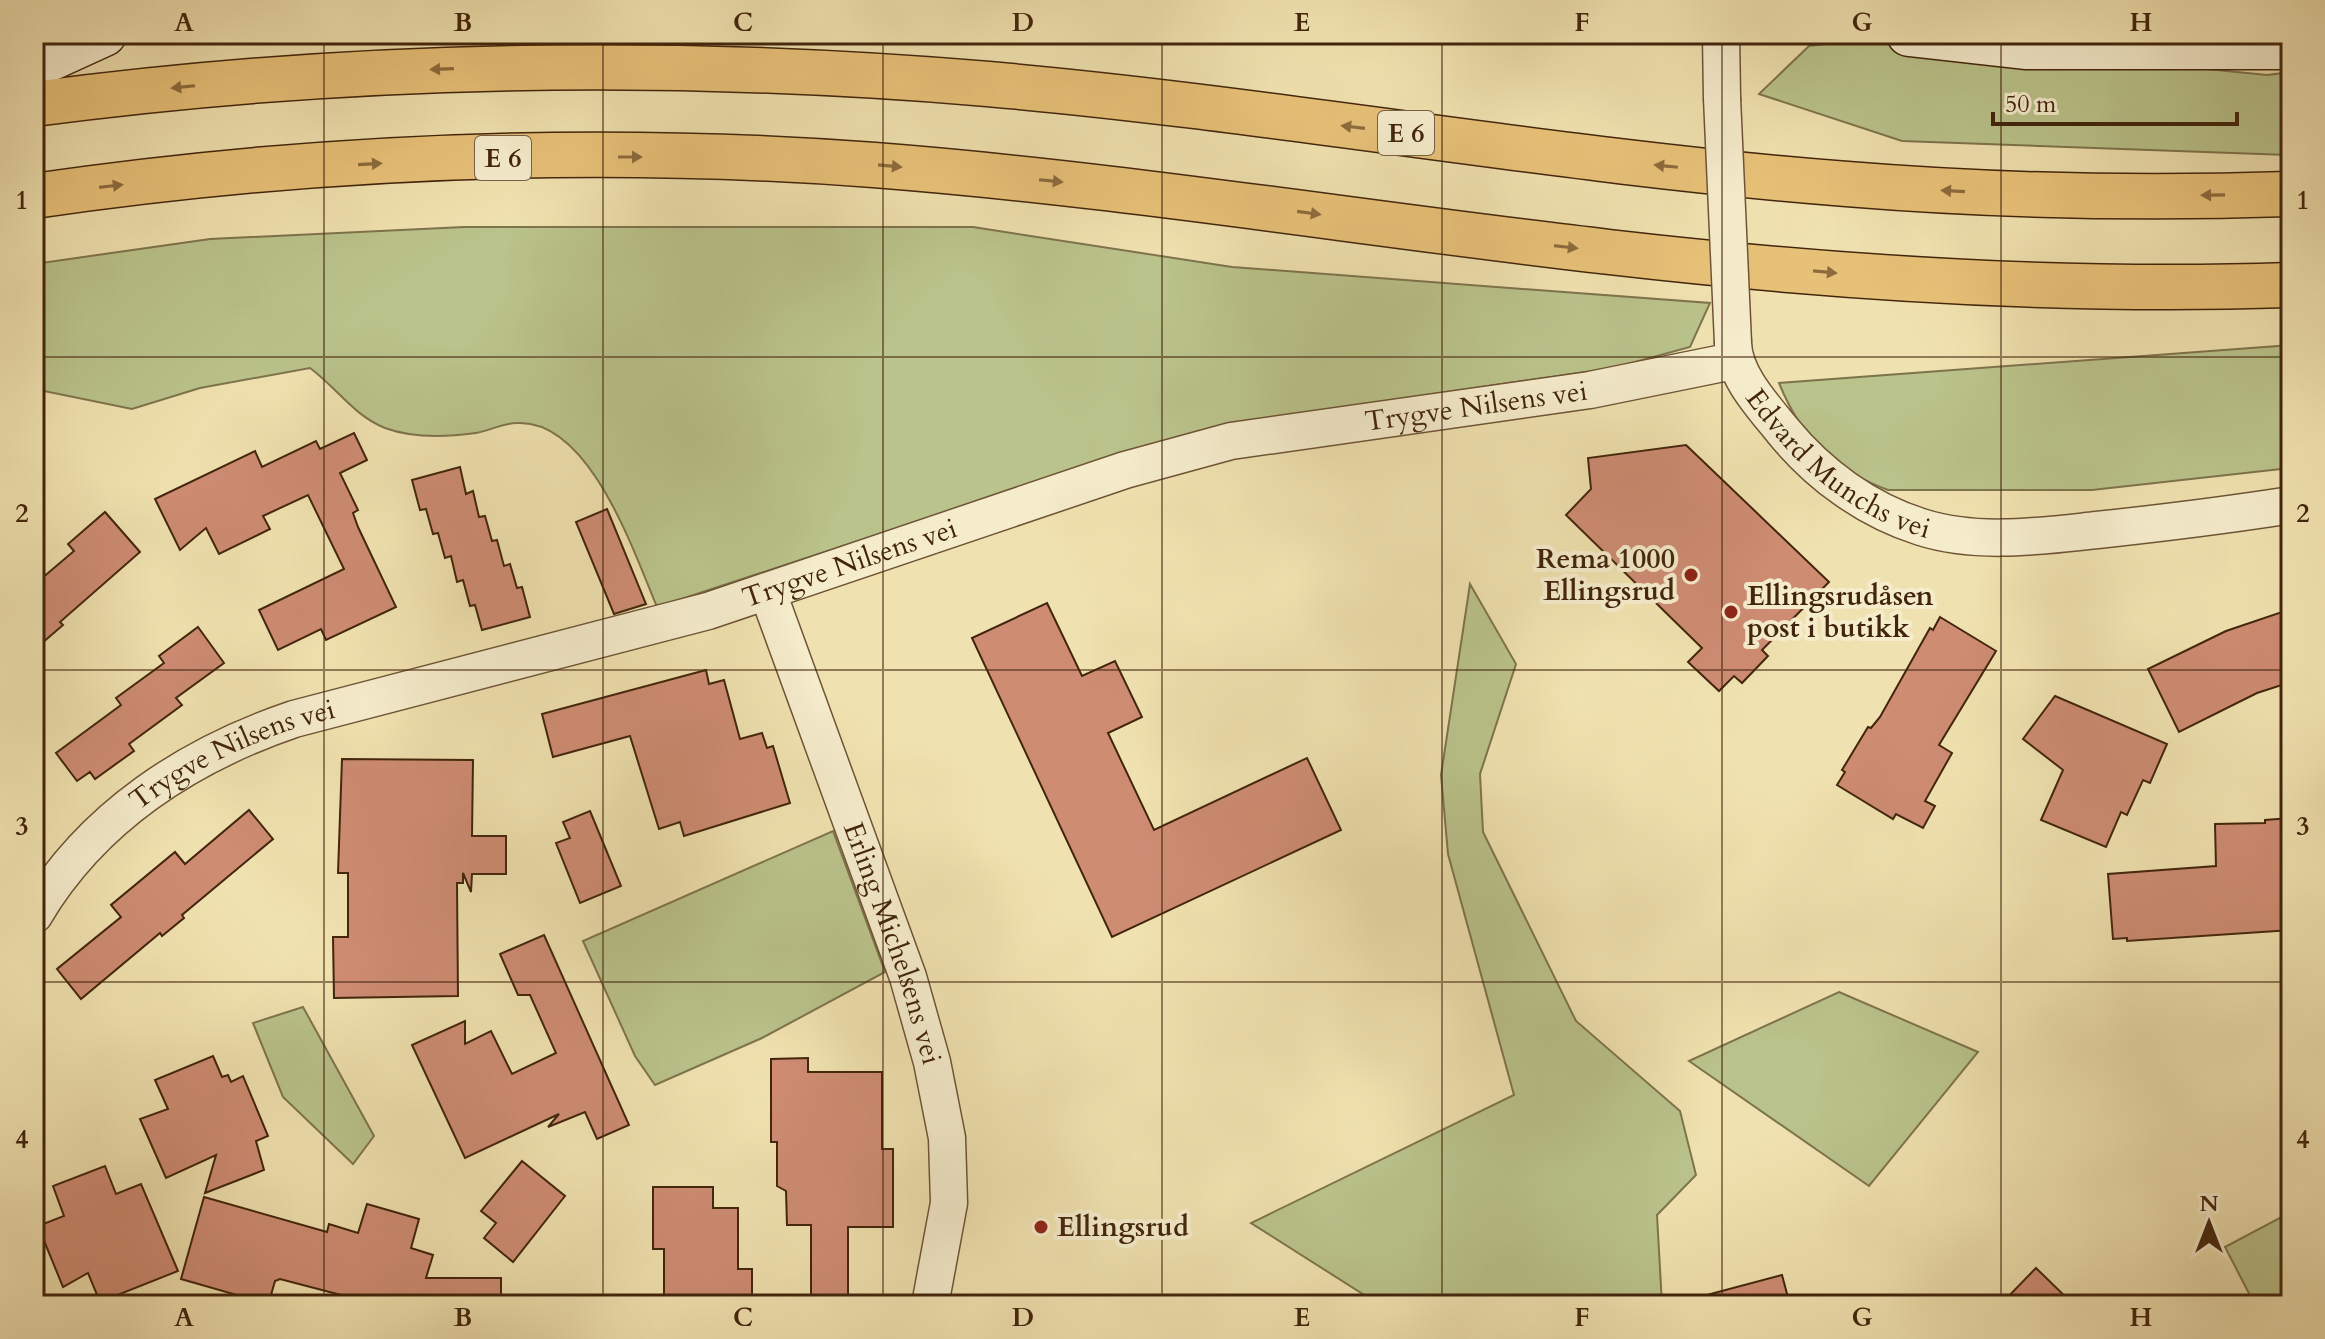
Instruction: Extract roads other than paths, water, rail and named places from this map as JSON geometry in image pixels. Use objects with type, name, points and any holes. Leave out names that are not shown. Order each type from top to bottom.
[{"type":"highway","name":"E 6","points":[[34,104],[293,77],[405,70],[640,65],[755,69],[988,84],[1112,97],[1622,161],[1846,184],[2070,195],[2291,194]]},
{"type":"highway","name":"E 6","points":[[34,196],[195,175],[412,161],[545,157],[753,159],[869,165],[1104,186],[1599,251],[1756,266],[2063,286],[2291,285]]},
{"type":"main road","points":[[34,66],[104,34]]},
{"type":"main road","points":[[1909,34],[2025,47],[2115,39],[2291,47]]},
{"type":"street","points":[[1721,34],[1733,352]]},
{"type":"street","name":"Edvard Munchs vei","points":[[1733,352],[1772,418],[1821,471],[1852,495],[1922,528],[2002,537],[2053,535],[2291,505]]},
{"type":"street","name":"Trygve Nilsens vei","points":[[34,915],[81,851],[117,816],[195,760],[232,741],[294,719],[768,593],[1125,470],[1231,441],[1590,390],[1733,352]]},
{"type":"street","name":"Erling Michelsens vei","points":[[768,593],[908,977],[932,1062],[947,1138],[949,1203],[930,1305]]},
{"type":"place","name":"Rema 1000 Ellingsrud","points":[[1691,575]]},
{"type":"place","name":"Ellingsrudåsen post i butikk","points":[[1731,612]]},
{"type":"place","name":"Ellingsrud","points":[[1041,1227]]}]
